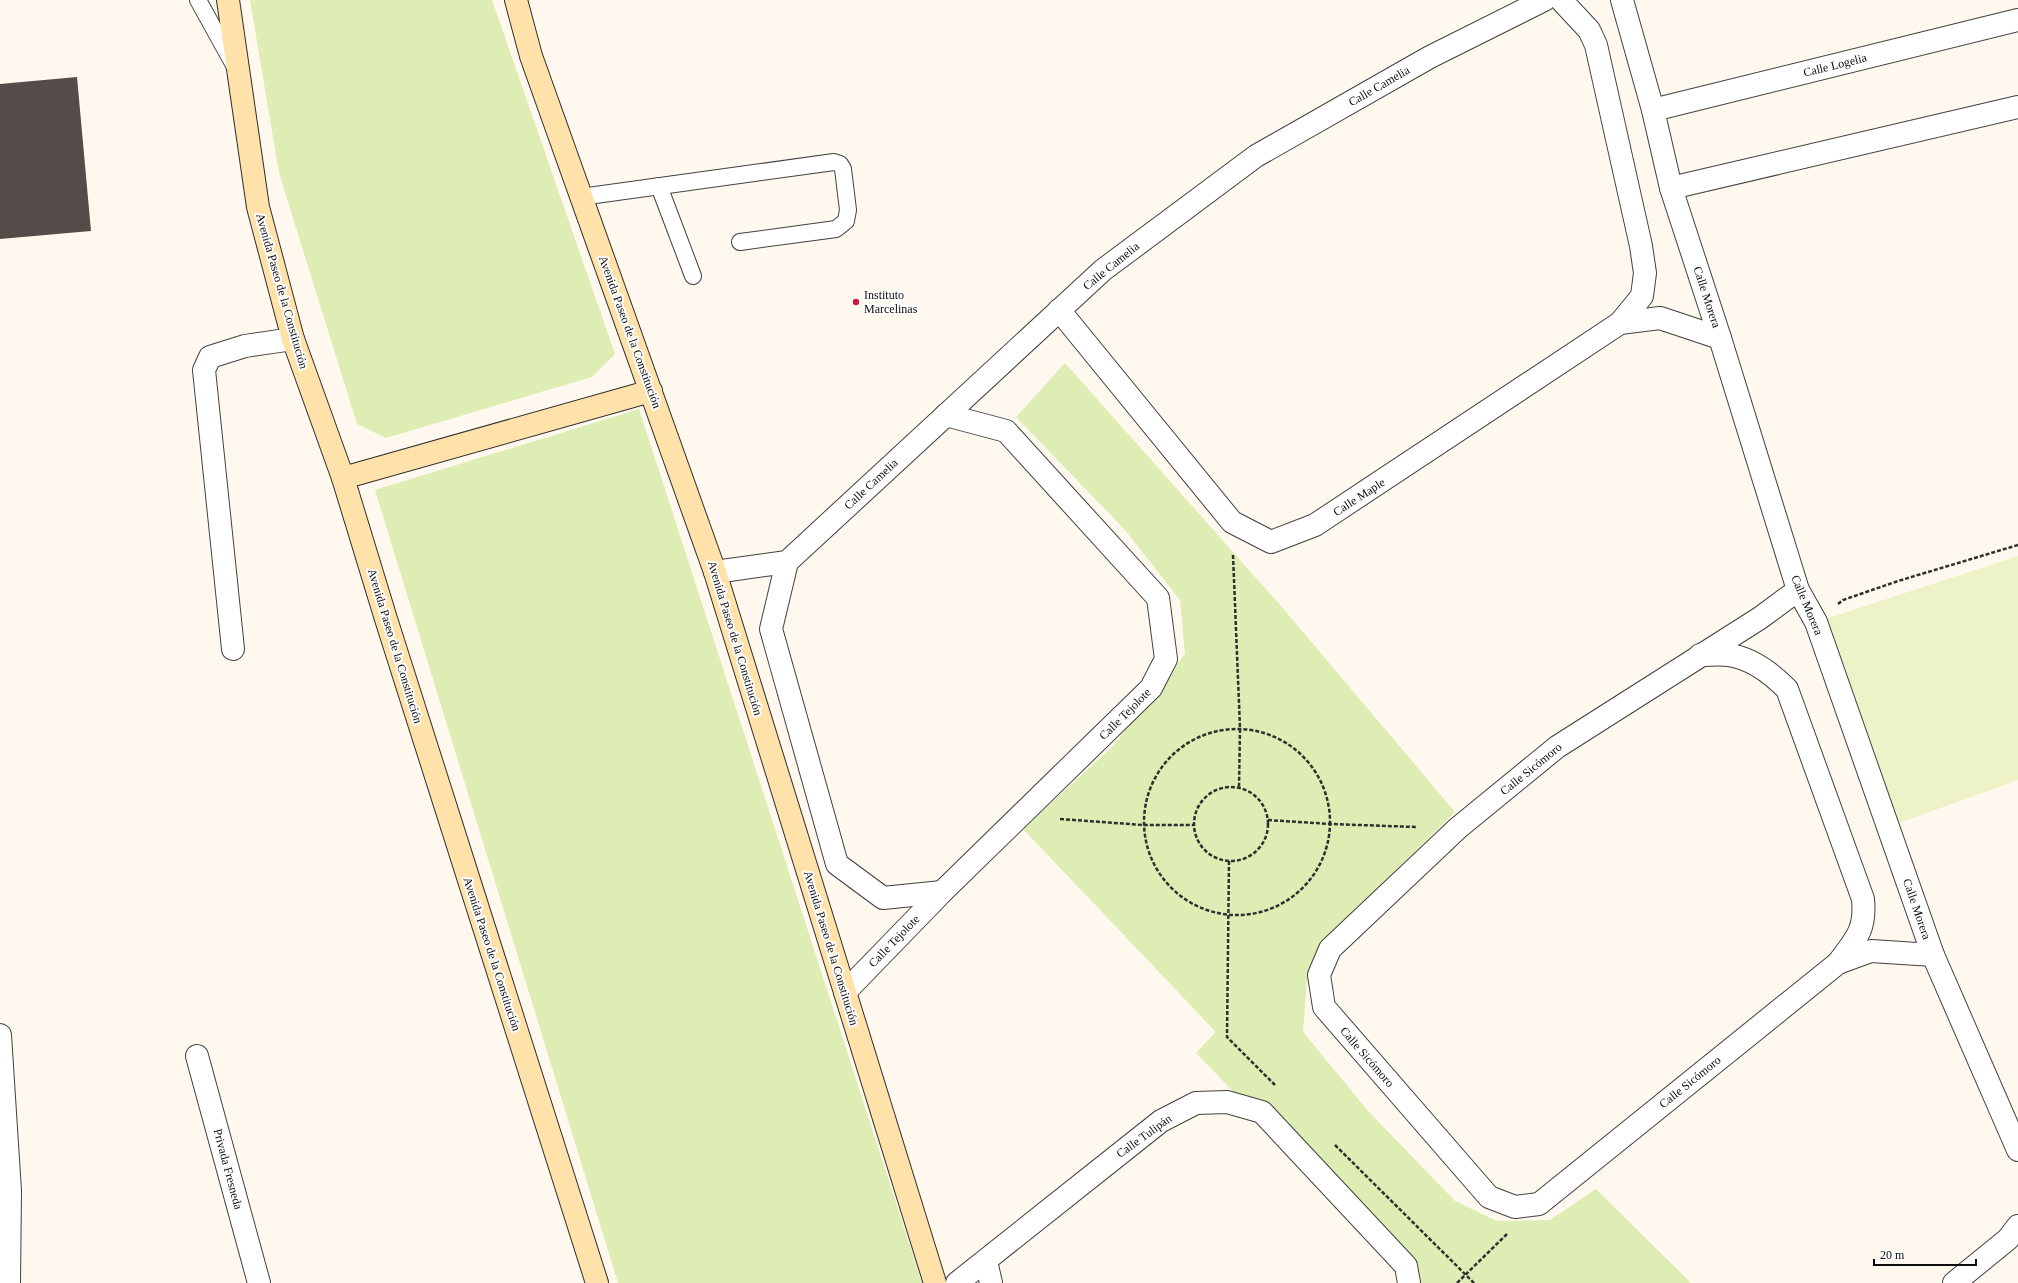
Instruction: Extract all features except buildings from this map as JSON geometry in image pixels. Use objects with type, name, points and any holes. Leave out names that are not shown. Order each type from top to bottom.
[{"type":"street","name":"Avenida Paseo de la Constitución","points":[[228,0],[258,207],[293,339],[343,478],[386,619],[597,1283]]},
{"type":"street","points":[[506,0],[531,56]]},
{"type":"street","name":"Avenida Paseo de la Constitución","points":[[516,0],[531,56],[715,572],[935,1283]]},
{"type":"street","name":"Calle Camelia","points":[[787,562],[1103,270],[1256,156],[1430,57],[1544,0]]},
{"type":"street","points":[[1561,0],[1589,30],[1596,45],[1641,246],[1645,273],[1642,296],[1620,323]]},
{"type":"street","name":"Calle Morera","points":[[1622,0],[1653,110],[1671,188],[1720,338],[1798,590],[1816,622],[1933,955],[2018,1150]]},
{"type":"street","name":"Calle Logelia","points":[[1653,110],[2018,20]]},
{"type":"street","points":[[1671,188],[2018,107]]},
{"type":"street","name":"Calle Maple","points":[[1059,310],[1232,522],[1271,542],[1315,525],[1620,323],[1660,318],[1720,338]]},
{"type":"street","points":[[233,649],[204,370],[210,357],[245,346],[293,339]]},
{"type":"street","points":[[343,478],[651,391]]},
{"type":"street","name":"Calle Tejolote","points":[[845,992],[942,892],[1022,816],[1151,688],[1166,659],[1158,598],[1006,431],[946,414]]},
{"type":"street","points":[[715,572],[787,562],[771,630],[837,864],[882,898],[942,892]]},
{"type":"street","name":"Calle Sicómoro","points":[[1798,590],[1760,618],[1557,747],[1458,828],[1330,949],[1319,975],[1324,1007],[1489,1197],[1515,1207],[1539,1204],[1838,963],[1871,951],[1933,955]]},
{"type":"street","points":[[1700,655],[1730,655],[1752,663],[1773,674],[1787,689],[1863,899],[1864,916],[1859,934],[1838,963]]},
{"type":"street","points":[[0,1035],[10,1191],[9,1283]]},
{"type":"street","name":"Privada Fresneda","points":[[196,1056],[259,1283]]},
{"type":"street","name":"Calle Tulipán","points":[[958,1283],[1161,1121],[1196,1103],[1227,1102],[1262,1112],[1406,1266],[1409,1283]]},
{"type":"street","points":[[1961,1282],[2008,1239],[2018,1226]]},
{"type":"street","points":[[986,1261],[991,1283]]},
{"type":"lane","points":[[198,0],[238,72]]},
{"type":"lane","points":[[581,197],[834,162],[840,164],[843,169],[848,210],[846,221],[836,229],[740,242]]},
{"type":"lane","points":[[659,186],[693,276]]},
{"type":"path","points":[[1232,522],[1240,728],[1239,788]]},
{"type":"path","points":[[1816,622],[1843,600],[1898,581],[2018,545]]},
{"type":"path","points":[[1240,728],[1276,737],[1303,756],[1320,779],[1330,810],[1331,824],[1329,843],[1316,873],[1286,902],[1255,914],[1229,916],[1192,905],[1166,884],[1149,857],[1142,825],[1147,792],[1162,764],[1186,742],[1212,731],[1240,728]]},
{"type":"path","points":[[1226,788],[1239,788],[1251,793],[1261,801],[1268,820],[1268,833],[1262,844],[1253,854],[1241,860],[1229,861],[1216,857],[1206,850],[1197,838],[1194,825],[1196,812],[1203,801],[1212,793],[1226,788]]},
{"type":"path","points":[[1022,816],[1142,825],[1194,825]]},
{"type":"path","points":[[1268,820],[1331,824],[1458,828]]},
{"type":"path","points":[[1229,861],[1227,1037],[1277,1086]]},
{"type":"path","points":[[1332,1142],[1474,1283]]},
{"type":"path","points":[[1457,1283],[1539,1204]]},
{"type":"green space","points":[[250,0],[492,0],[615,354],[592,377],[386,438],[357,424],[279,173]]},
{"type":"green space","points":[[1065,363],[1281,606],[1455,812],[1399,867],[1307,981],[1303,1032],[1369,1112],[1455,1201],[1497,1221],[1550,1220],[1596,1189],[1691,1283],[1411,1283],[1409,1274],[1196,1053],[1216,1032],[1023,829],[1113,746],[1185,654],[1180,600],[1125,530],[1016,417]]},
{"type":"green space","points":[[639,409],[922,1283],[618,1283],[375,490]]},
{"type":"green space","points":[[2018,556],[2018,780],[1888,827],[1816,622]]},
{"type":"place","name":"Instituto Marcelinas","points":[[856,302]]}]
